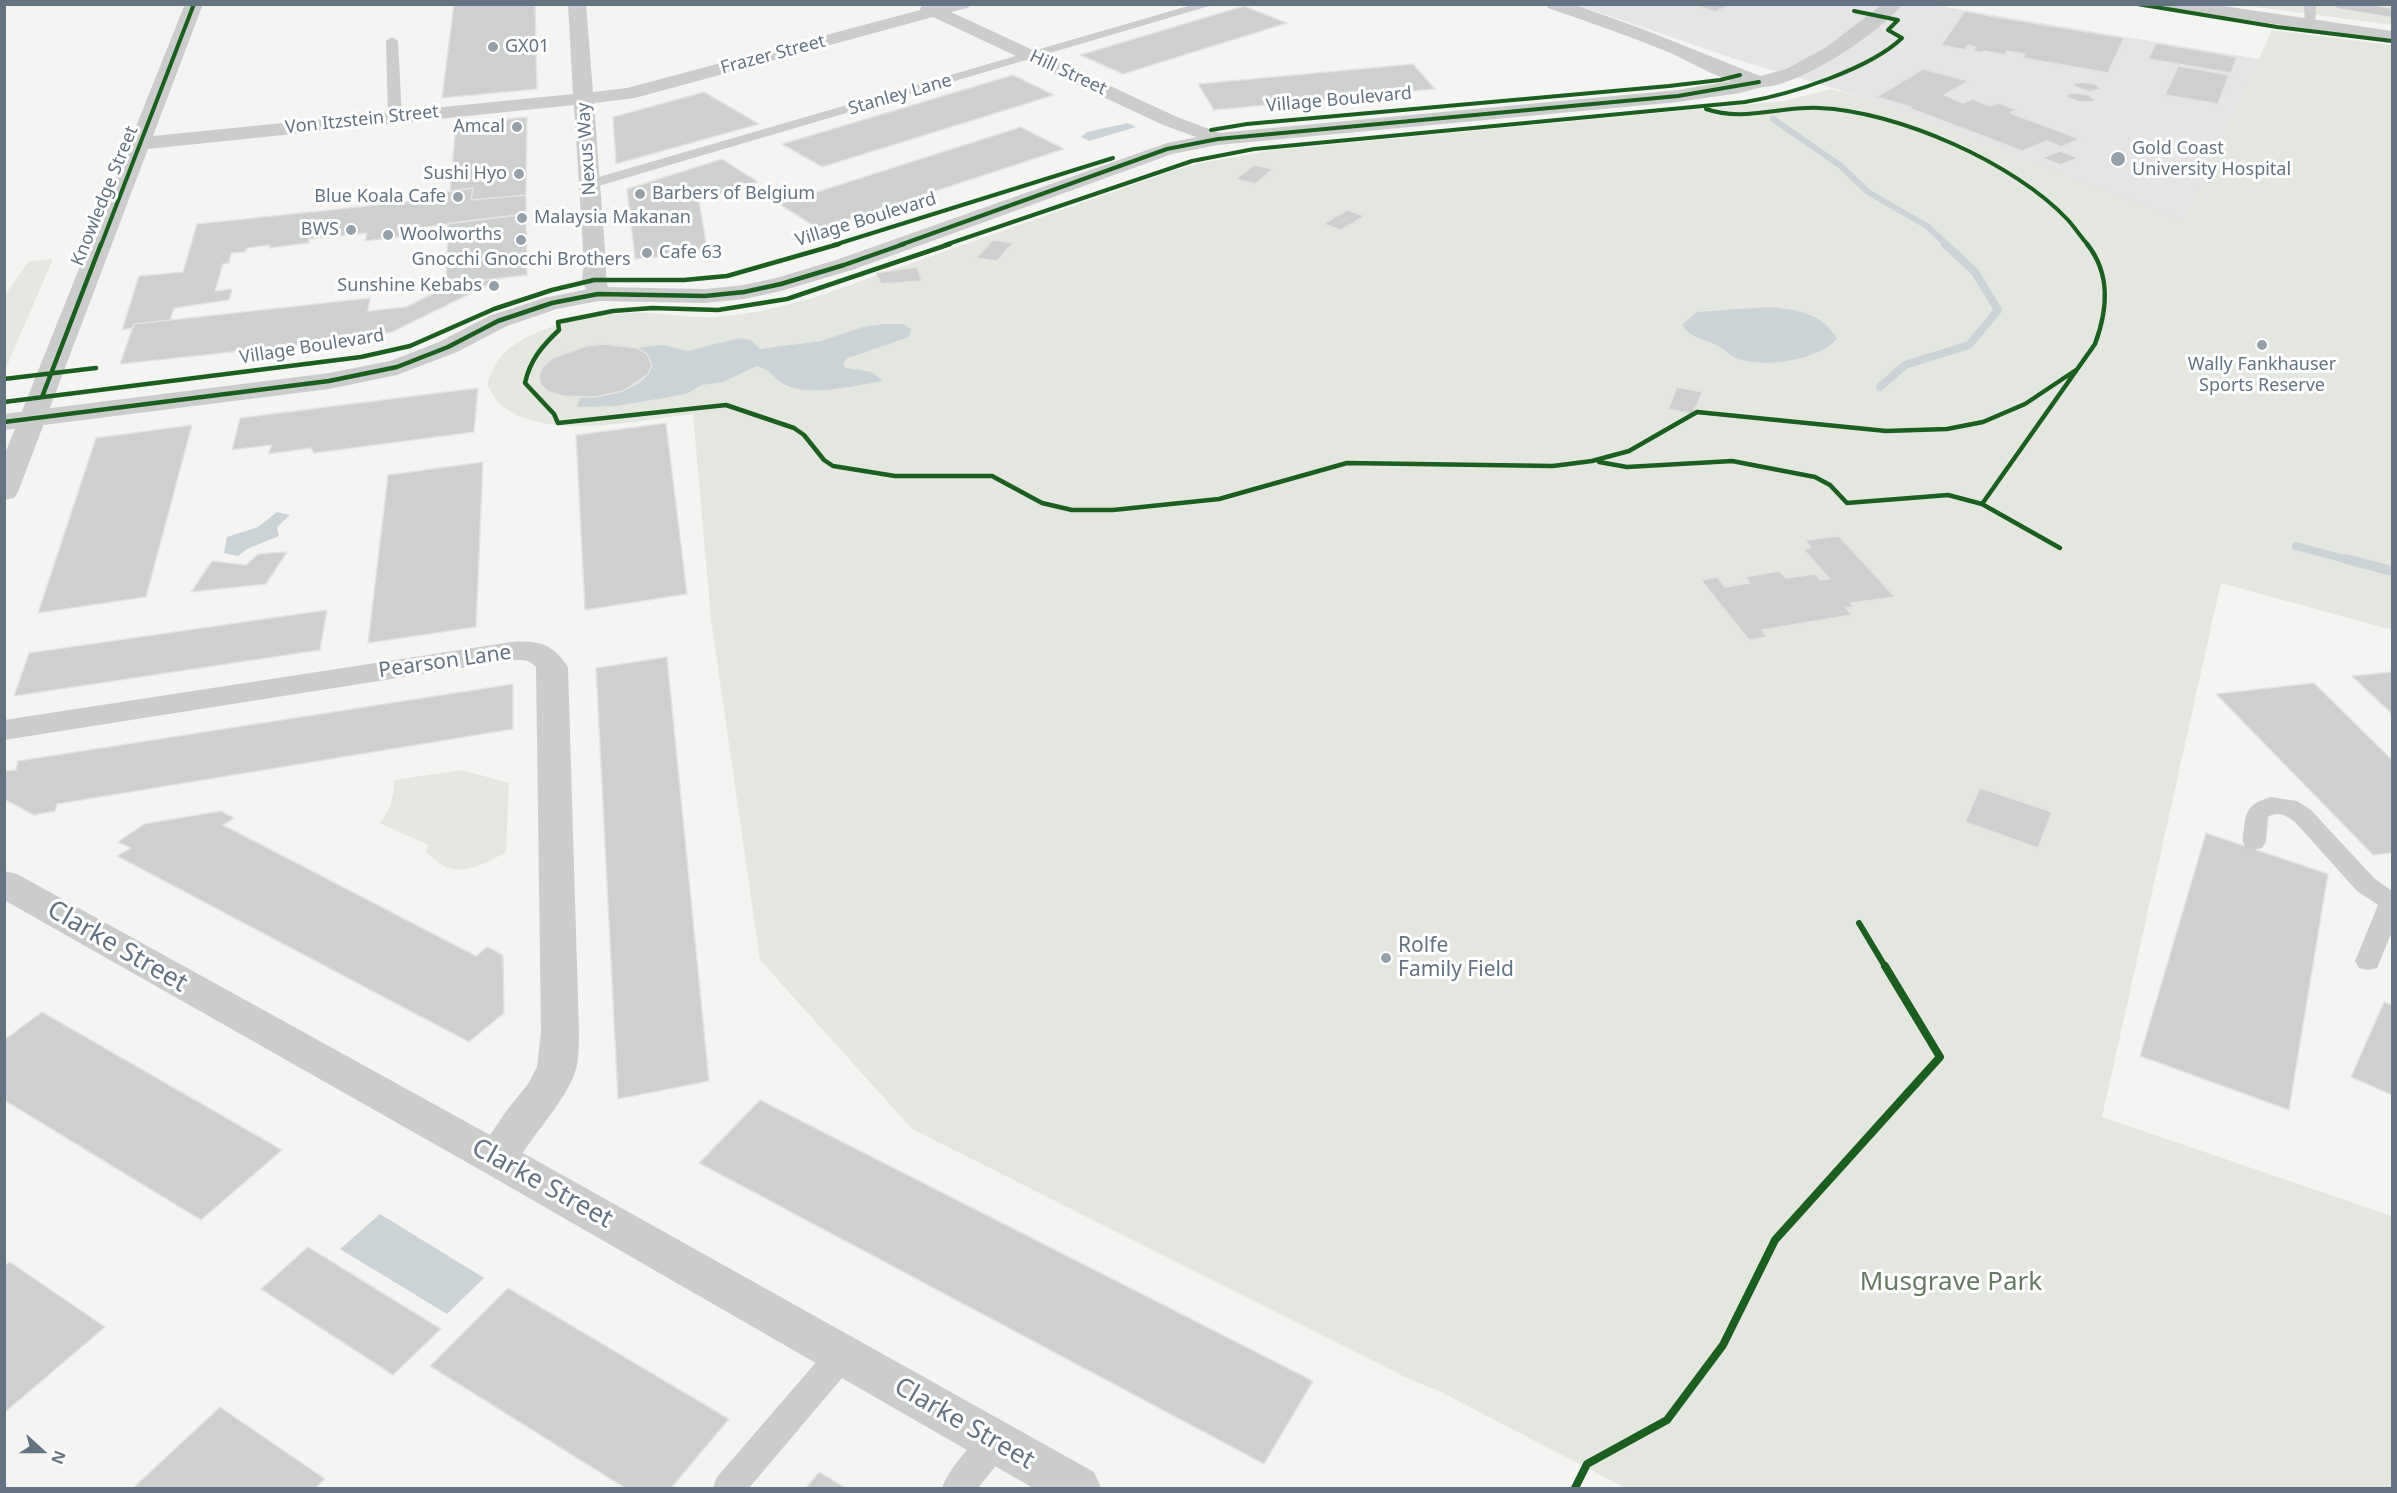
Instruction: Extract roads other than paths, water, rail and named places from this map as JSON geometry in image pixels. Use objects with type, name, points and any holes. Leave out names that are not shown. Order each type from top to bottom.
[{"type":"street","name":"Knowledge Street","points":[[37,408],[142,143],[194,4]]},
{"type":"street","name":"Nexus Way","points":[[577,4],[596,287]]},
{"type":"street","name":"Frazer Street","points":[[583,99],[645,90],[928,8],[962,4]]},
{"type":"street","points":[[1844,19],[1863,4]]},
{"type":"street","name":"Village Boulevard","points":[[4,402],[37,408],[329,381],[367,374],[397,367],[448,347],[498,321],[596,287],[705,296],[744,292],[781,284],[844,265],[1207,135],[1678,96],[1740,81],[1790,73],[1816,60],[1874,23],[1894,4]]},
{"type":"street","points":[[2170,4],[2392,36]]},
{"type":"street","points":[[1545,6],[1676,57],[1698,71],[1740,81]]},
{"type":"street","name":"Hill Street","points":[[928,8],[1207,135]]},
{"type":"street","name":"Village Boulevard","points":[[1740,81],[1809,44]]},
{"type":"street","name":"Von Itzstein Street","points":[[142,143],[583,99]]},
{"type":"street","points":[[4,492],[37,408]]},
{"type":"street","name":"Village Boulevard","points":[[4,422],[37,408]]},
{"type":"street","name":"Pearson Lane","points":[[4,730],[512,651],[540,652],[548,659],[552,667],[559,997],[557,1067],[543,1095],[521,1120],[497,1159]]},
{"type":"street","name":"Clarke Street","points":[[4,883],[1077,1488]]},
{"type":"lane","name":"Stanley Lane","points":[[590,184],[1210,4]]},
{"type":"lane","points":[[2310,4],[2311,26]]},
{"type":"lane","points":[[2337,4],[2392,14]]},
{"type":"lane","points":[[392,41],[395,117]]},
{"type":"lane","points":[[2254,842],[2257,813],[2271,805],[2289,807],[2303,816],[2366,885],[2392,902],[2368,961]]},
{"type":"lane","points":[[729,1488],[842,1355]]},
{"type":"lane","points":[[958,1488],[995,1442]]},
{"type":"waterway","points":[[1773,119],[1841,166],[1868,192],[1927,226],[1947,245]]},
{"type":"waterway","points":[[1880,387],[1905,365],[1969,345],[1998,310],[1975,272],[1945,244]]},
{"type":"waterway","points":[[2296,546],[2352,561]]},
{"type":"waterway","points":[[2346,559],[2392,571]]},
{"type":"place","name":"GX01","points":[[493,47]]},
{"type":"place","name":"Amcal","points":[[517,127]]},
{"type":"place","name":"Gold Coast University Hospital","points":[[2118,159]]},
{"type":"place","name":"Sushi Hyo","points":[[519,174]]},
{"type":"place","name":"Barbers of Belgium","points":[[640,194]]},
{"type":"place","name":"Blue Koala Cafe","points":[[458,197]]},
{"type":"place","name":"Malaysia Makanan","points":[[522,218]]},
{"type":"place","name":"BWS","points":[[351,230]]},
{"type":"place","name":"Woolworths","points":[[388,235]]},
{"type":"place","name":"Gnocchi Gnocchi Brothers","points":[[521,240]]},
{"type":"place","name":"Cafe 63","points":[[647,253]]},
{"type":"place","name":"Sunshine Kebabs","points":[[494,286]]},
{"type":"place","name":"Wally Fankhauser Sports Reserve","points":[[2262,345]]},
{"type":"place","name":"Rolfe Family Field","points":[[1386,958]]},
{"type":"park label","name":"Musgrave Park","points":[[1951,1283]]}]
